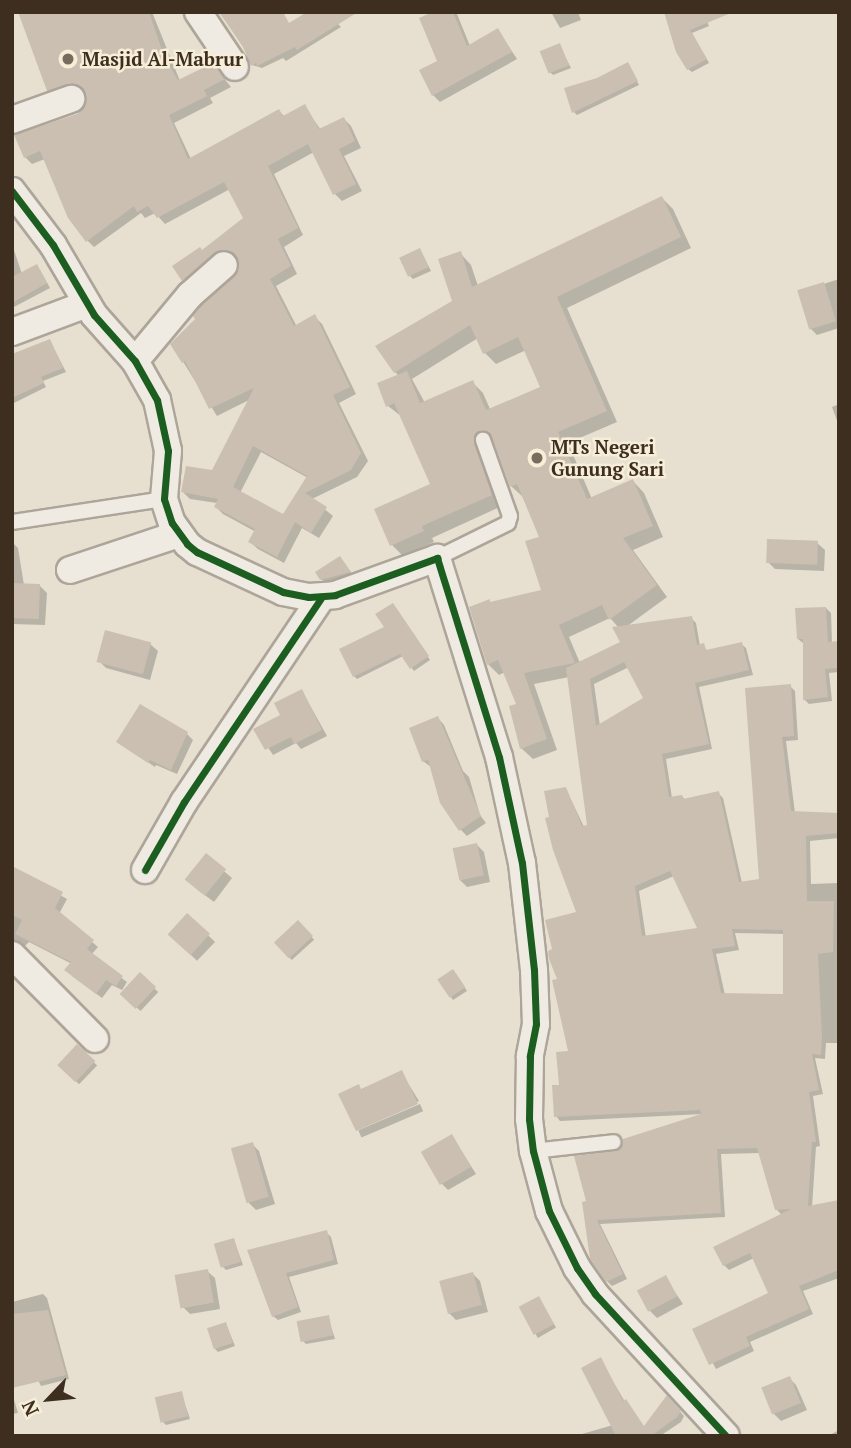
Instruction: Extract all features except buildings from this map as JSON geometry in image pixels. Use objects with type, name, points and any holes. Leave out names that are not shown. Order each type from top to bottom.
[{"type":"street","points":[[198,12],[235,67]]},
{"type":"street","points":[[12,120],[71,99]]},
{"type":"street","points":[[12,191],[53,245],[87,304],[135,361],[157,400],[164,421],[168,451],[164,499],[179,534],[197,552],[284,592],[296,596],[322,597],[437,558],[499,757],[524,875],[534,970],[536,1024],[528,1087],[533,1151],[549,1211],[583,1277],[615,1318],[726,1436]]},
{"type":"street","points":[[135,361],[190,295],[224,265]]},
{"type":"street","points":[[12,332],[87,304]]},
{"type":"street","points":[[70,570],[179,534]]},
{"type":"street","points":[[145,870],[184,802],[322,597]]},
{"type":"street","points":[[12,955],[95,1039]]},
{"type":"lane","points":[[437,558],[508,523],[510,516],[483,440]]},
{"type":"lane","points":[[12,522],[164,499]]},
{"type":"lane","points":[[533,1151],[614,1142]]},
{"type":"cycle path","points":[[12,191],[53,245],[94,315],[135,361],[157,400],[168,451],[164,499],[172,523],[187,544],[197,552],[283,592],[309,597],[335,595],[437,558],[499,757],[522,863],[534,970],[536,1024],[530,1056],[529,1119],[533,1151],[549,1211],[577,1268],[595,1294],[726,1436]]},
{"type":"cycle path","points":[[145,870],[184,802],[322,597]]},
{"type":"place","name":"Masjid Al-Mabrur","points":[[68,59]]},
{"type":"place","name":"MTs Negeri Gunung Sari","points":[[537,458]]}]
